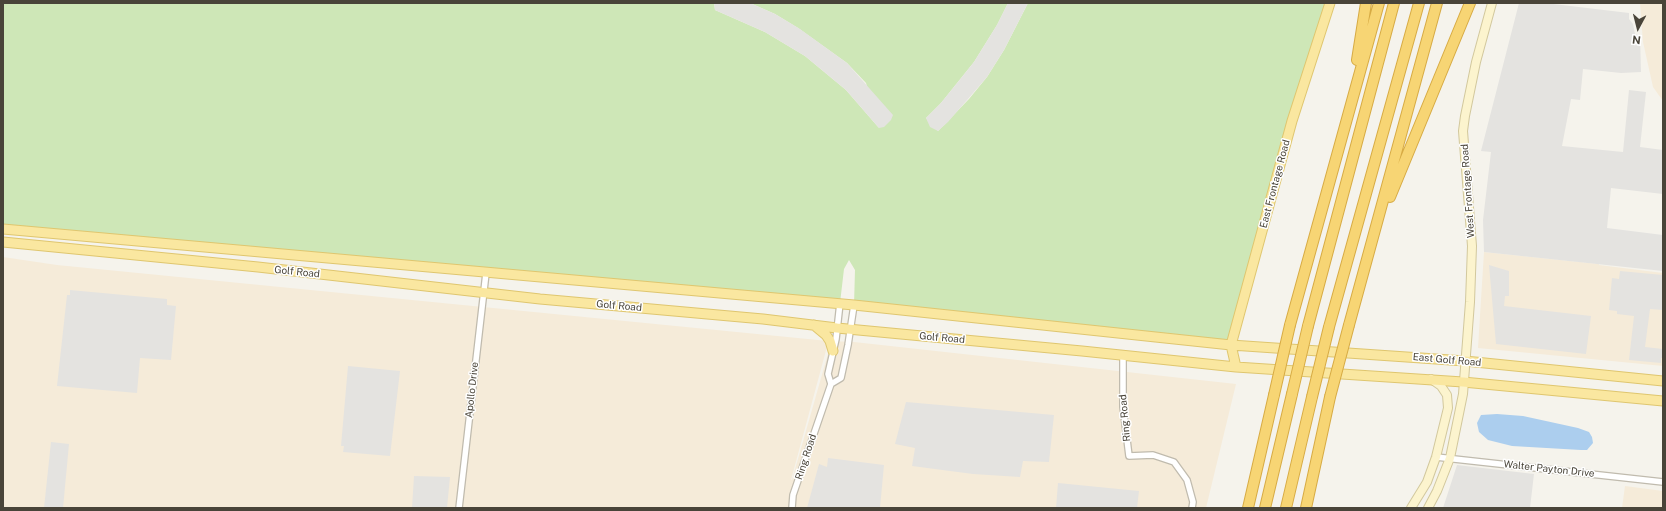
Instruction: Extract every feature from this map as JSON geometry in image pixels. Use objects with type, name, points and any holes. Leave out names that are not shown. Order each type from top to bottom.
[{"type":"highway","points":[[1348,113],[1366,3]]},
{"type":"highway","points":[[1248,508],[1290,325],[1379,3]]},
{"type":"highway","points":[[1265,508],[1308,326],[1394,3]]},
{"type":"highway","points":[[1286,508],[1329,327],[1419,3]]},
{"type":"highway","points":[[1306,508],[1330,397],[1437,3]]},
{"type":"highway","points":[[1371,244],[1470,3]]},
{"type":"main road","name":"East Frontage Road","points":[[1236,367],[1231,345],[1292,121],[1330,3]]},
{"type":"main road","name":"Golf Road","points":[[3,229],[486,273],[854,304],[1231,345]]},
{"type":"main road","name":"Golf Road","points":[[3,242],[258,267],[483,293],[1236,367]]},
{"type":"main road","points":[[814,325],[826,335],[833,351]]},
{"type":"main road","name":"East Golf Road","points":[[1231,345],[1465,361],[1663,381]]},
{"type":"main road","name":"East Golf Road","points":[[1236,367],[1431,379],[1663,401]]},
{"type":"street","name":"West Frontage Road","points":[[1428,508],[1437,491],[1450,458],[1462,400],[1470,302],[1472,246],[1463,131],[1476,62],[1492,3]]},
{"type":"street","name":"Apollo Drive","points":[[459,508],[486,273]]},
{"type":"street","name":"Ring Road","points":[[792,508],[793,495],[831,384],[828,374],[836,339],[840,303]]},
{"type":"street","name":"Ring Road","points":[[831,384],[841,378],[851,329],[854,304]]},
{"type":"street","name":"Ring Road","points":[[1123,355],[1123,407],[1129,456],[1153,455],[1174,462],[1187,480],[1193,502],[1192,508]]},
{"type":"street","points":[[1411,508],[1428,482],[1436,457],[1448,408],[1447,395],[1441,386],[1431,379]]},
{"type":"street","name":"Walter Payton Drive","points":[[1436,457],[1663,482]]},
{"type":"shaded area","points":[[714,3],[750,3],[775,14],[800,29],[847,63],[893,115],[891,120],[884,127],[879,128],[846,90],[805,56],[765,32],[715,10]]},
{"type":"shaded area","points":[[1008,3],[1028,3],[1004,50],[987,77],[948,122],[938,131],[930,127],[926,118],[941,103],[974,62],[997,25]]},
{"type":"shaded area","points":[[1519,3],[1545,3],[1629,13],[1629,19],[1633,24],[1635,34],[1640,35],[1641,72],[1621,73],[1583,69],[1580,100],[1571,99],[1562,146],[1623,152],[1629,90],[1646,92],[1640,147],[1663,150],[1663,194],[1611,188],[1607,228],[1663,235],[1663,271],[1484,252],[1483,220],[1491,152],[1481,151]]},
{"type":"shaded area","points":[[1640,3],[1663,3],[1663,101],[1653,87],[1643,42]]},
{"type":"shaded area","points":[[1484,252],[1599,264],[1663,273],[1663,366],[1478,348]]},
{"type":"shaded area","points":[[3,257],[57,265],[828,341],[854,342],[1236,384],[1206,508],[3,508]],"holes":[[[828,343],[829,350],[792,480],[791,480]]]},
{"type":"shaded area","points":[[1489,265],[1509,271],[1509,296],[1505,296],[1504,306],[1591,316],[1586,354],[1496,344]]},
{"type":"shaded area","points":[[1620,271],[1663,275],[1663,310],[1650,309],[1645,347],[1663,349],[1663,358],[1661,358],[1661,363],[1629,360],[1634,316],[1617,314],[1617,311],[1609,310],[1612,278],[1619,279]]},
{"type":"shaded area","points":[[70,290],[167,299],[167,305],[176,306],[171,360],[140,358],[137,393],[57,386],[67,295],[70,295]]},
{"type":"shaded area","points":[[348,366],[400,371],[390,456],[343,452],[344,446],[341,446]]},
{"type":"shaded area","points":[[906,402],[1054,415],[1049,462],[1023,461],[1020,477],[973,474],[912,466],[915,448],[895,444]]},
{"type":"shaded area","points":[[51,442],[69,444],[63,508],[44,508]]},
{"type":"shaded area","points":[[828,458],[884,465],[880,508],[807,508],[819,464],[827,467]]},
{"type":"shaded area","points":[[1457,465],[1534,474],[1530,508],[1443,508]]},
{"type":"shaded area","points":[[414,476],[450,477],[447,508],[412,508]]},
{"type":"shaded area","points":[[1058,483],[1139,491],[1137,508],[1056,508]]},
{"type":"shaded area","points":[[1625,486],[1663,491],[1663,508],[1622,508]]},
{"type":"green space","points":[[3,3],[714,3],[715,10],[765,32],[805,56],[846,90],[879,128],[866,83],[847,63],[798,28],[775,14],[750,3],[1008,3],[997,25],[974,62],[941,103],[926,118],[938,131],[969,99],[987,77],[1004,50],[1028,3],[1329,3],[1231,345],[854,305],[855,270],[849,260],[844,269],[840,303],[3,229]]},
{"type":"water","points":[[1497,414],[1523,416],[1578,428],[1589,432],[1593,443],[1587,450],[1581,450],[1512,446],[1488,440],[1479,432],[1477,423],[1481,415]]}]
